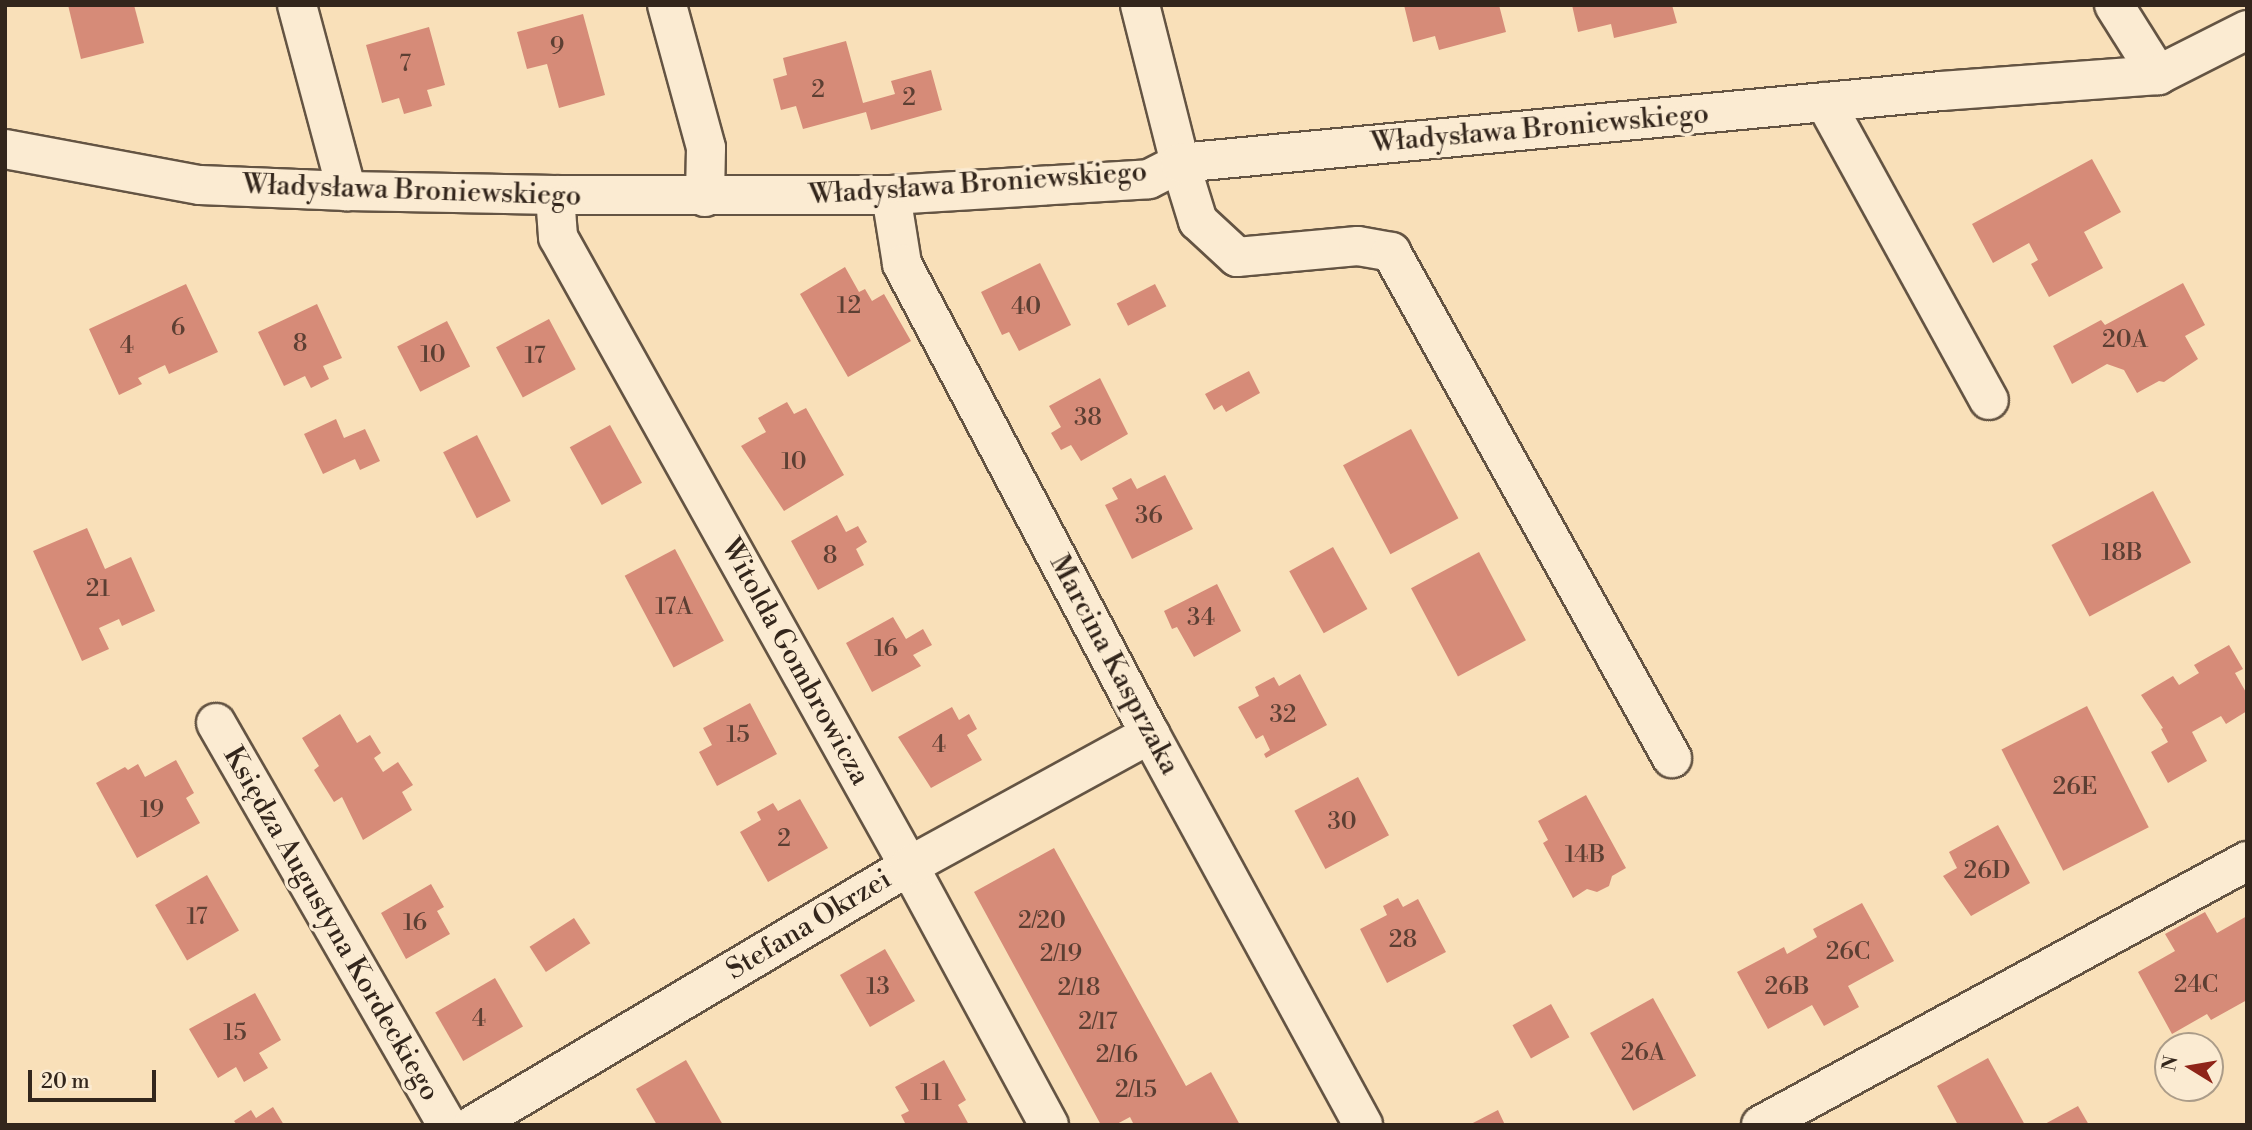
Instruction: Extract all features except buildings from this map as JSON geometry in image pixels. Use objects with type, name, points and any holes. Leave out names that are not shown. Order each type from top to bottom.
[{"type":"street","points":[[297,5],[347,191]]},
{"type":"street","points":[[667,5],[706,149],[705,197]]},
{"type":"street","points":[[1140,5],[1180,163],[1198,221],[1237,257],[1358,246],[1391,252],[1672,758]]},
{"type":"street","points":[[2114,5],[2158,75],[2247,30]]},
{"type":"street","name":"Władysława Broniewskiego","points":[[5,149],[200,184],[347,191],[555,195],[891,195],[1149,179],[1180,163],[1825,102],[2158,75]]},
{"type":"street","points":[[1825,102],[1989,400]]},
{"type":"street","name":"Witolda Gombrowicza","points":[[555,195],[558,237],[909,866],[1049,1125]]},
{"type":"street","name":"Marcina Kasprzaka","points":[[891,195],[902,264],[1150,734],[1363,1125]]},
{"type":"street","name":"Księdza Augustyna Kordeckiego","points":[[216,723],[447,1125]]},
{"type":"street","name":"Stefana Okrzei","points":[[474,1125],[909,866],[1150,734]]},
{"type":"street","points":[[1761,1125],[2247,861]]}]
